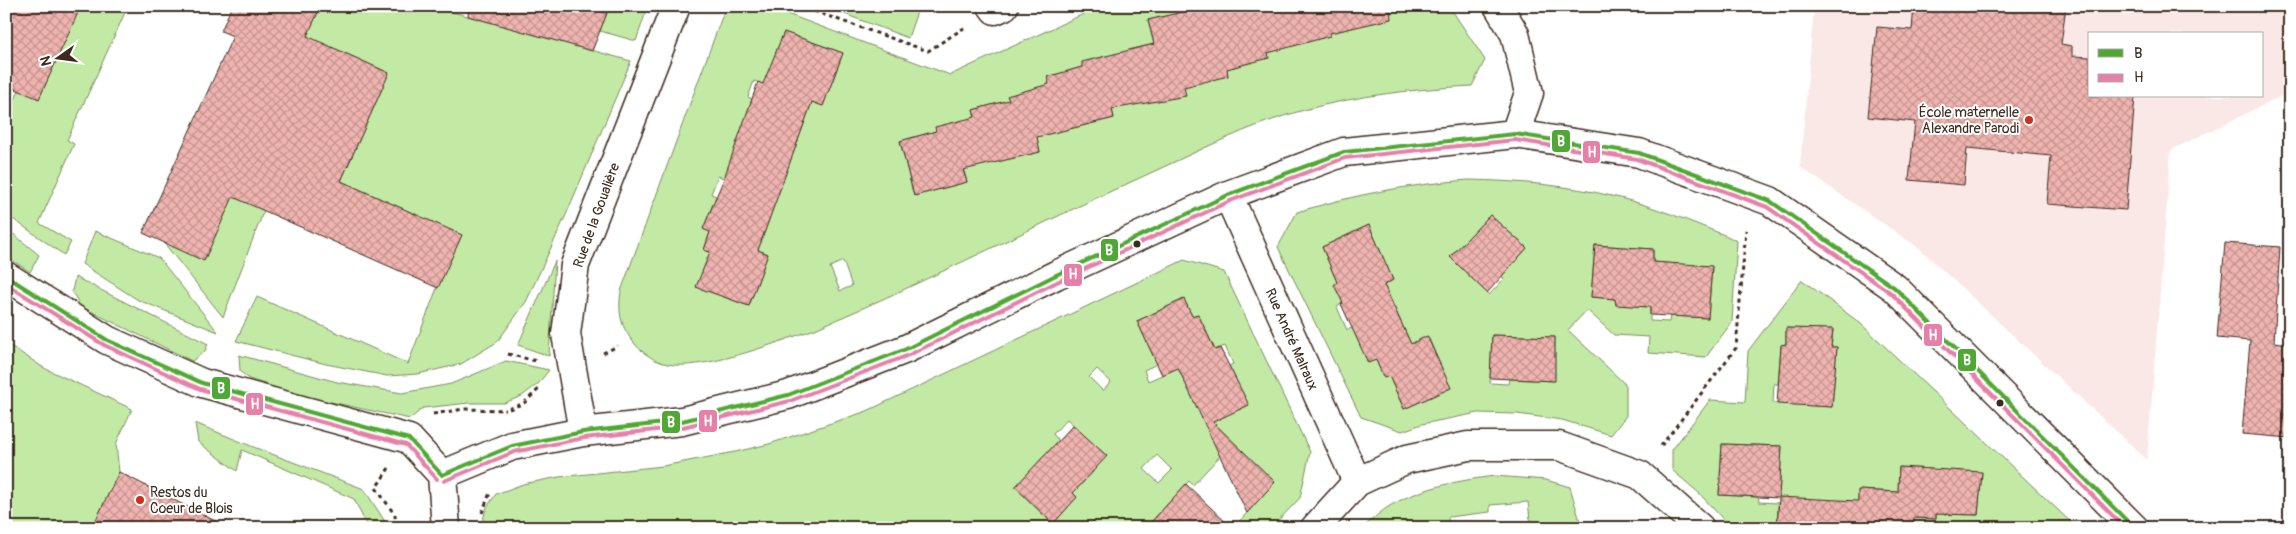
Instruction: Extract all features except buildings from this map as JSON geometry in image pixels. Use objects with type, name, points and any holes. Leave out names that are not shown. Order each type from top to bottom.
[{"type":"street","name":"Rue de la Goualière","points":[[583,432],[566,334],[575,265],[676,6]]},
{"type":"street","points":[[1498,6],[1515,34],[1530,93],[1516,134]]},
{"type":"street","points":[[442,475],[512,446],[583,432],[682,421],[788,395],[906,350],[1056,275],[1228,195],[1344,152],[1516,134],[1639,152],[1770,200],[1896,288],[2134,528]]},
{"type":"street","name":"Rue André Malraux","points":[[1228,195],[1357,482]]},
{"type":"street","points":[[6,276],[107,340],[202,383],[409,439],[442,475],[446,528]]},
{"type":"street","points":[[1314,528],[1357,482],[1407,460],[1468,446],[1559,446],[1640,475],[1700,528]]},
{"type":"path","points":[[799,6],[928,51],[997,7]]},
{"type":"path","points":[[1640,475],[1736,348],[1746,230]]},
{"type":"path","points":[[508,354],[540,363]]},
{"type":"path","points":[[409,439],[421,416],[464,409],[507,410],[530,442]]},
{"type":"path","points":[[376,488],[395,515],[396,528]]},
{"type":"shaded area","points":[[1814,6],[2290,6],[2290,92],[2171,150],[2147,460],[1919,248],[1800,167]]},
{"type":"green space","points":[[62,6],[128,6],[67,140],[74,144],[39,223],[71,242],[64,255],[6,214],[6,114],[9,114],[19,90],[39,98],[58,57]]},
{"type":"green space","points":[[321,6],[451,6],[449,11],[631,61],[566,215],[526,302],[497,342],[461,364],[418,374],[387,376],[326,364],[236,341],[257,297],[408,364],[437,288],[461,235],[341,181],[389,73],[336,49],[297,57]]},
{"type":"green space","points":[[588,6],[648,6],[636,41],[600,31],[607,13]]},
{"type":"green space","points":[[726,6],[766,6],[950,75],[1101,6],[1191,6],[1195,25],[1166,16],[1148,20],[1154,44],[1128,50],[1141,101],[1183,83],[1228,76],[1226,65],[1269,58],[1266,44],[1330,36],[1330,33],[1352,28],[1370,17],[1394,11],[1393,6],[1449,6],[1485,60],[1472,86],[1409,91],[1346,100],[1304,110],[1263,123],[815,329],[725,358],[689,365],[674,365],[657,361],[647,355],[630,338],[623,325],[620,313],[621,291]],"holes":[[[784,32],[843,53],[823,106],[812,102],[793,154],[740,134],[752,99],[748,97],[754,81],[770,87],[777,49]],[[1099,58],[1114,118],[1061,131],[1047,77],[1082,67]],[[1026,91],[1040,152],[987,164],[973,110],[1009,100],[1008,96]],[[952,123],[967,182],[914,196],[900,141],[936,131]],[[718,176],[777,197],[758,250],[768,254],[749,306],[697,287],[710,252],[704,250],[710,232],[703,229],[716,196],[711,194]],[[843,261],[852,286],[840,291],[830,267]]]},
{"type":"green space","points":[[823,6],[919,6],[908,38]]},
{"type":"green space","points":[[244,172],[264,210],[223,317],[164,243]]},
{"type":"green space","points":[[1468,180],[1524,183],[1598,193],[1658,210],[1727,236],[1737,241],[1732,322],[1706,357],[1648,353],[1649,337],[1614,335],[1587,310],[1568,330],[1626,385],[1626,416],[1611,435],[1562,420],[1517,414],[1478,413],[1422,424],[1402,431],[1361,417],[1278,247],[1297,212],[1361,195]],"holes":[[[1490,215],[1527,248],[1502,276],[1504,279],[1489,295],[1450,257]],[[1369,225],[1393,280],[1384,285],[1411,344],[1428,336],[1450,388],[1404,409],[1389,376],[1383,377],[1376,360],[1352,328],[1347,330],[1337,307],[1343,303],[1334,285],[1337,282],[1322,247]],[[1595,245],[1653,249],[1653,262],[1712,267],[1708,318],[1670,316],[1669,322],[1650,321],[1650,307],[1616,305],[1615,299],[1591,297]],[[1492,335],[1555,337],[1554,381],[1509,379],[1508,384],[1490,383]]]},
{"type":"green space","points":[[6,228],[39,255],[30,272],[6,256]]},
{"type":"green space","points":[[95,231],[159,258],[218,332],[138,300],[82,264]]},
{"type":"green space","points":[[1184,260],[1224,272],[1310,452],[1300,498],[1271,528],[1223,528],[1230,521],[1236,525],[1275,482],[1233,442],[1193,485],[1189,481],[1147,526],[1148,528],[1100,528],[1093,521],[1086,528],[480,528],[487,507],[496,494],[523,484],[559,477],[663,466],[735,452],[769,444],[867,411]],"holes":[[[1184,299],[1192,316],[1198,314],[1215,350],[1225,346],[1233,364],[1229,366],[1248,405],[1178,368],[1148,381],[1144,370],[1157,364],[1137,321]],[[1097,369],[1111,382],[1103,391],[1089,377]],[[1067,419],[1102,452],[1093,472],[1073,493],[1077,497],[1053,524],[1015,487],[1059,441],[1053,434]],[[1157,455],[1172,470],[1159,483],[1144,469]]]},
{"type":"green space","points":[[555,261],[549,356],[518,345]]},
{"type":"green space","points":[[75,277],[208,344],[205,351],[192,361],[80,306],[72,291]]},
{"type":"green space","points":[[1802,280],[1860,323],[2077,528],[1914,528],[1914,518],[1936,519],[1936,514],[1978,515],[1982,473],[1899,467],[1898,492],[1859,490],[1857,507],[1779,497],[1782,446],[1722,444],[1719,495],[1758,497],[1759,502],[1778,503],[1777,528],[1731,528],[1699,493],[1672,470],[1672,450],[1710,400],[1745,402],[1748,351]],"holes":[[[1786,328],[1833,330],[1831,347],[1837,347],[1832,407],[1773,403],[1774,384],[1778,384],[1781,345],[1786,344]]]},
{"type":"green space","points":[[6,343],[44,368],[132,409],[116,444],[119,472],[92,528],[6,528]]},
{"type":"green space","points":[[239,355],[337,382],[402,393],[451,384],[506,361],[549,370],[538,384],[522,396],[504,403],[469,403],[423,408],[410,419],[298,395],[249,379],[240,371]]},
{"type":"green space","points":[[195,423],[364,489],[384,520],[385,528],[366,528],[366,524],[354,499],[242,450],[237,471],[198,442]]},
{"type":"green space","points":[[1495,476],[1546,480],[1570,487],[1582,528],[1531,528],[1528,502],[1490,505],[1490,512],[1448,517],[1449,528],[1362,528],[1389,506],[1417,493],[1456,482]]},
{"type":"transit line","name":"B","points":[[442,475],[512,446],[583,432],[682,421],[788,395],[906,349],[1056,275],[1228,195],[1344,152],[1515,134],[1639,153],[1770,201],[1895,288],[2134,528]]},
{"type":"transit line","name":"H","points":[[444,481],[514,452],[584,438],[683,427],[790,401],[909,355],[1059,281],[1230,201],[1345,158],[1515,140],[1637,159],[1767,207],[1891,293],[2125,528]]},
{"type":"transit line","name":"B","points":[[6,276],[107,340],[202,383],[409,439],[442,475]]},
{"type":"transit line","name":"H","points":[[6,284],[104,345],[200,389],[406,445],[437,479]]},
{"type":"place","name":"École maternelle Alexandre Parodi","points":[[2029,120]]},
{"type":"place","name":"Restos du Coeur de Blois","points":[[140,500]]}]
